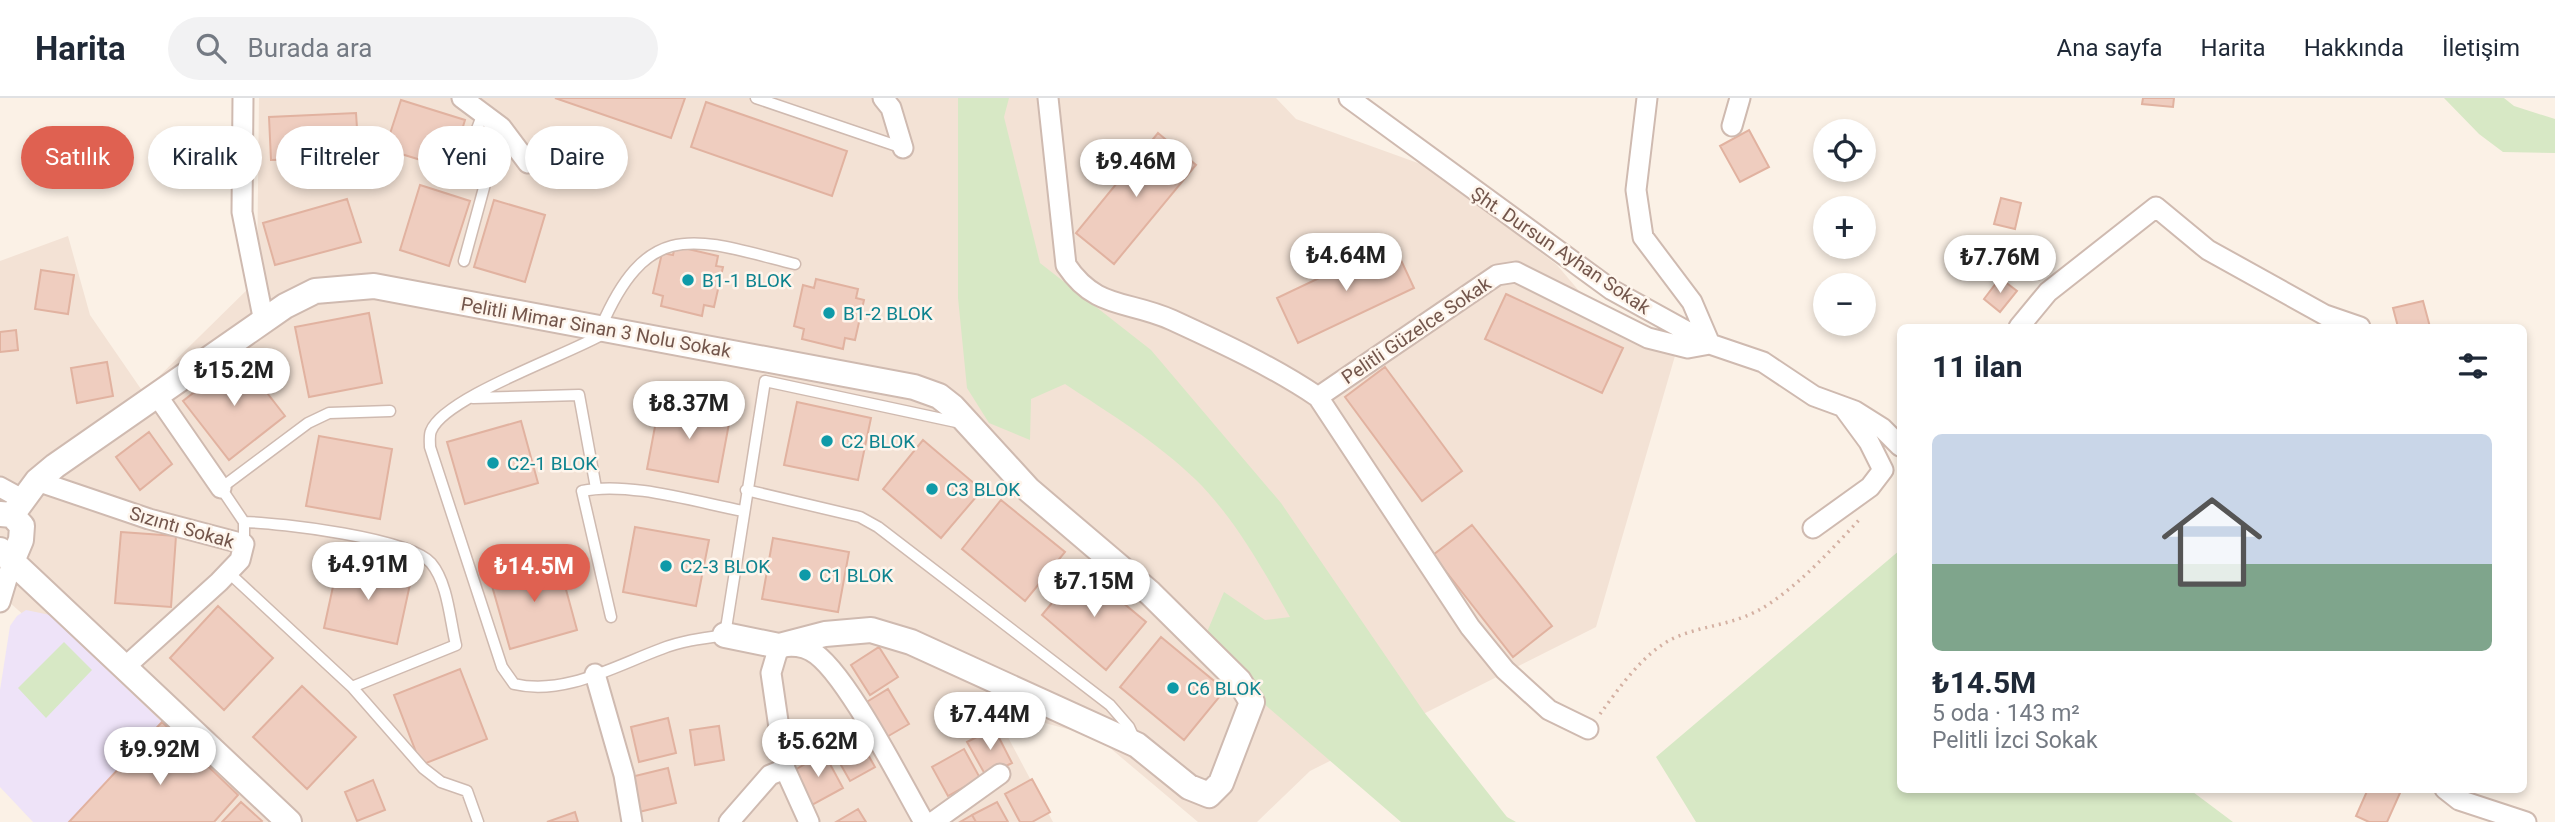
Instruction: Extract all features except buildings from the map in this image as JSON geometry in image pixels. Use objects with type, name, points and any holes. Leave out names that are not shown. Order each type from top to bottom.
[{"type":"street","points":[[243,98],[242,212],[264,322]]},
{"type":"street","points":[[462,98],[501,127],[525,159]]},
{"type":"street","points":[[883,98],[891,108],[903,148]]},
{"type":"street","points":[[1048,98],[1048,125],[1066,265],[1078,282],[1096,296],[1118,305],[1168,318],[1266,365],[1318,397],[1470,627],[1504,670],[1549,710],[1588,729]]},
{"type":"street","name":"Şht. Dursun Ayhan Sokak","points":[[1349,98],[1612,289],[1710,344],[1763,362],[1814,396],[1844,407],[1882,428],[1897,444]]},
{"type":"street","points":[[1647,98],[1636,190],[1643,237],[1692,302],[1710,344]]},
{"type":"street","points":[[1732,126],[1740,98]]},
{"type":"street","points":[[2021,324],[2048,292],[2155,207],[2208,250],[2325,314],[2352,324]]},
{"type":"street","name":"Pelitli Güzelce Sokak","points":[[1318,397],[1497,275],[1516,272],[1648,338],[1688,348],[1710,344]]},
{"type":"street","name":"Pelitli Mimar Sinan 3 Nolu Sokak","points":[[18,502],[158,397],[264,322],[315,291],[374,286],[914,387],[939,396],[1029,490],[1150,593],[1239,681],[1252,702],[1221,783],[1209,795],[1189,787],[1137,745],[911,642],[871,630],[825,634],[779,646],[725,635]]},
{"type":"street","points":[[158,397],[222,488]]},
{"type":"street","points":[[1813,528],[1870,487],[1883,470],[1869,442],[1844,407]]},
{"type":"street","name":"Sızıntı Sokak","points":[[0,487],[18,502],[149,519],[244,544],[240,560],[125,667]]},
{"type":"street","points":[[0,602],[6,554],[21,540],[18,502]]},
{"type":"street","points":[[6,554],[289,822]]},
{"type":"street","points":[[809,822],[785,769],[771,673],[779,646],[812,651],[836,675],[924,822]]},
{"type":"street","points":[[595,674],[624,775],[632,822]]},
{"type":"street","points":[[729,822],[770,775],[785,769]]},
{"type":"street","points":[[933,822],[1000,774]]},
{"type":"street","points":[[2450,793],[2459,800],[2526,822]]},
{"type":"lane","points":[[756,98],[903,148]]},
{"type":"lane","points":[[464,261],[491,162],[469,150],[483,113]]},
{"type":"lane","points":[[795,264],[711,243],[682,243],[657,251],[635,267],[614,298],[606,329],[578,349],[522,370],[469,398],[430,431],[430,447],[502,667],[514,684],[530,688],[560,686],[663,647],[725,635],[765,381],[968,425]]},
{"type":"lane","points":[[469,398],[579,395],[596,488]]},
{"type":"lane","points":[[244,544],[244,522],[222,488],[308,423],[329,414],[390,411]]},
{"type":"lane","points":[[611,617],[582,491],[596,488],[639,492],[743,510]]},
{"type":"lane","points":[[746,489],[860,517],[878,527],[1110,705],[1129,727],[1137,745]]},
{"type":"lane","points":[[244,522],[313,529],[415,551],[430,562],[439,575],[456,645],[352,687]]},
{"type":"lane","points":[[228,572],[352,687],[423,768],[441,782],[467,791],[478,822]]},
{"type":"path","points":[[1588,729],[1654,649],[1676,637],[1736,621],[1768,605],[1792,587],[1867,512]]},
{"type":"shaded area","points":[[259,98],[1276,98],[1296,119],[1429,167],[1557,265],[1591,305],[1677,349],[1596,627],[1310,771],[1257,822],[1198,822],[1097,737],[993,709],[1053,822],[198,822],[44,633],[0,594],[0,261],[68,236],[90,315],[143,392],[257,280],[258,189],[262,189],[262,126],[259,126]]},
{"type":"shaded area","points":[[26,610],[50,615],[238,795],[214,822],[33,822],[0,787],[0,690],[10,626],[17,616]]},
{"type":"green space","points":[[958,98],[1009,98],[1004,117],[1040,263],[1151,350],[1281,503],[1424,712],[1507,817],[1516,822],[1401,822],[1255,696],[1207,632],[1224,592],[1265,620],[1290,617],[1223,510],[1195,479],[1149,440],[1065,384],[1031,399],[1030,440],[989,423],[967,388],[958,298]]},
{"type":"green space","points":[[2444,98],[2504,98],[2514,106],[2555,119],[2555,153],[2503,152],[2479,134]]},
{"type":"green space","points":[[1897,553],[1897,793],[2194,793],[2233,822],[1696,822],[1656,757]]},
{"type":"green space","points":[[64,642],[92,670],[46,718],[18,688]]},
{"type":"place","name":"B1-1 BLOK","points":[[688,280]]},
{"type":"place","name":"B1-2 BLOK","points":[[829,313]]},
{"type":"place","name":"C2 BLOK","points":[[827,441]]},
{"type":"place","name":"C2-1 BLOK","points":[[493,463]]},
{"type":"place","name":"C3 BLOK","points":[[932,489]]},
{"type":"place","name":"C2-3 BLOK","points":[[666,566]]},
{"type":"place","name":"C1 BLOK","points":[[805,575]]},
{"type":"place","name":"C6 BLOK","points":[[1173,688]]}]
